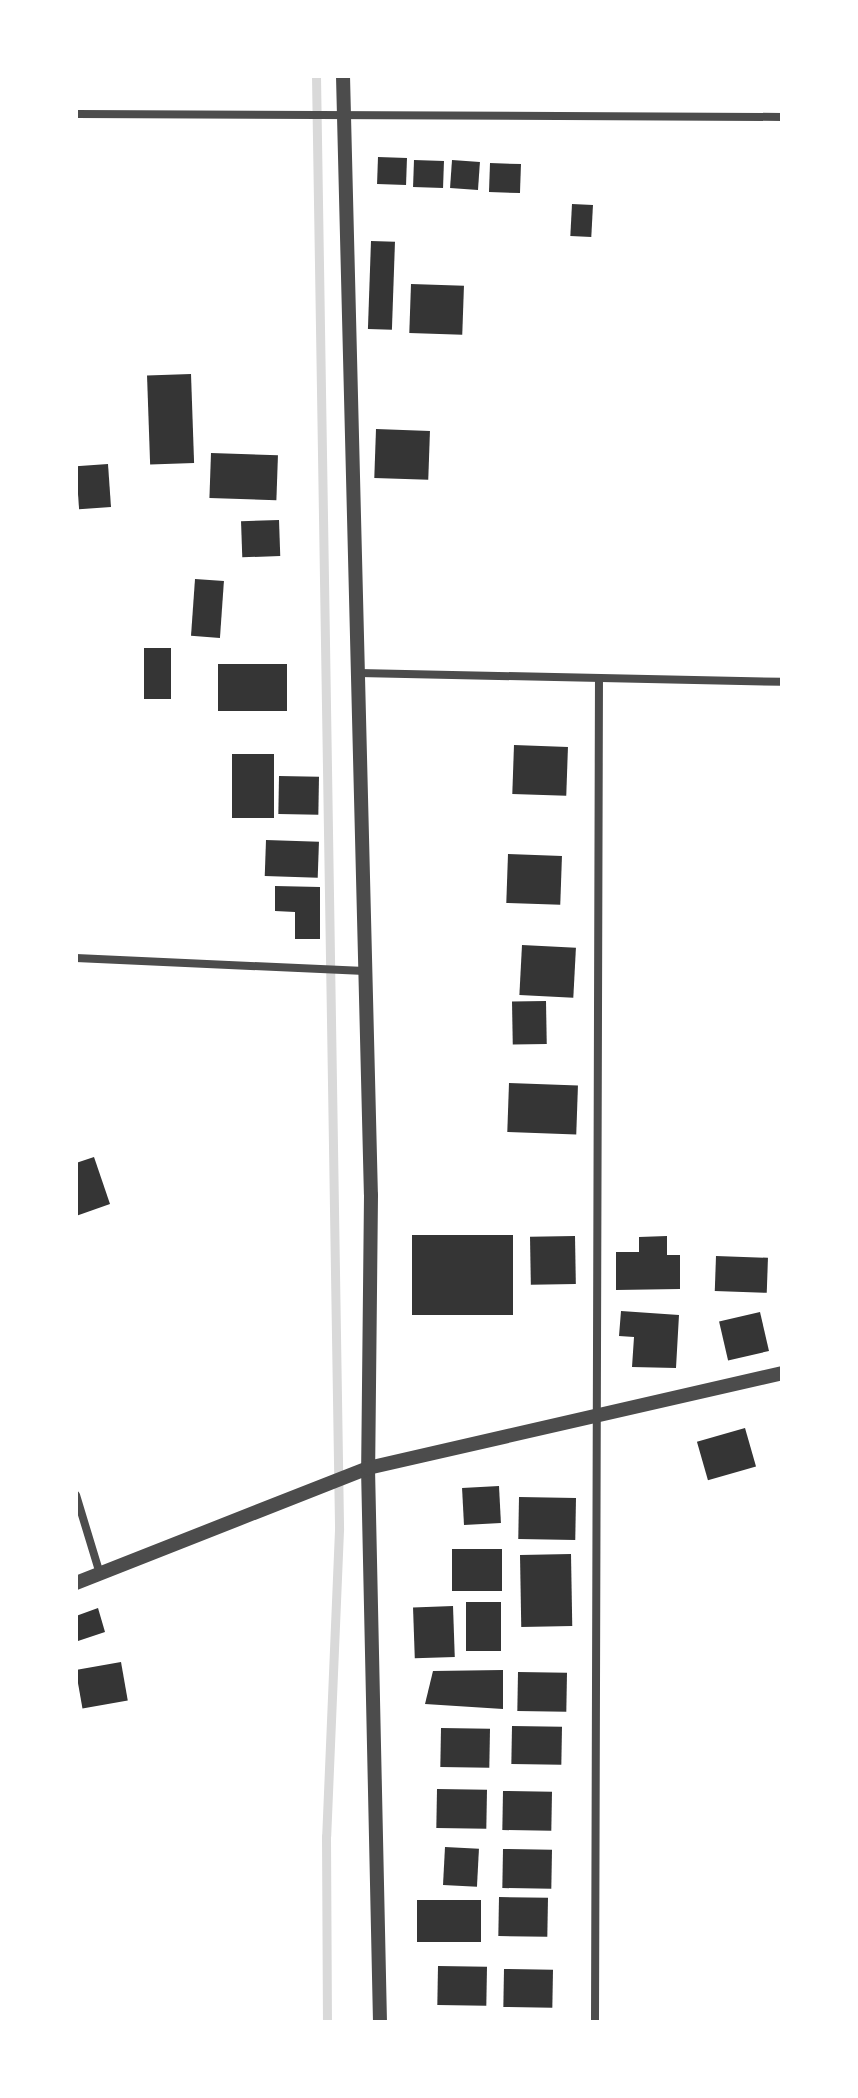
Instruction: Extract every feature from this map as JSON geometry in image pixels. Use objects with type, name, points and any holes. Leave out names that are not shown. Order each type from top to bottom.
[{"type":"street","points":[[343,76],[365,971],[368,1468],[380,2022]]},
{"type":"street","points":[[76,114],[346,111],[782,117]]},
{"type":"street","points":[[359,673],[782,682]]},
{"type":"street","points":[[595,2022],[599,678]]},
{"type":"street","points":[[76,958],[365,971]]},
{"type":"street","points":[[76,1583],[368,1468],[782,1373]]},
{"type":"street","points":[[76,1495],[100,1574]]},
{"type":"building","points":[[378,157],[407,158],[406,185],[377,184]]},
{"type":"building","points":[[414,160],[444,161],[443,188],[413,187]]},
{"type":"building","points":[[452,160],[480,162],[478,190],[450,188]]},
{"type":"building","points":[[490,163],[521,164],[520,193],[489,192]]},
{"type":"building","points":[[572,204],[593,205],[591,237],[570,236]]},
{"type":"building","points":[[371,241],[395,242],[392,330],[368,329]]},
{"type":"building","points":[[411,284],[464,286],[462,335],[409,333]]},
{"type":"building","points":[[191,374],[194,463],[150,464],[147,376]]},
{"type":"building","points":[[376,429],[430,431],[428,480],[374,478]]},
{"type":"building","points":[[211,453],[278,455],[276,500],[209,498]]},
{"type":"building","points":[[108,464],[111,507],[79,509],[76,466]]},
{"type":"building","points":[[279,520],[280,556],[242,557],[241,521]]},
{"type":"building","points":[[195,579],[224,581],[220,638],[191,636]]},
{"type":"building","points":[[144,648],[171,648],[171,699],[144,699]]},
{"type":"building","points":[[218,664],[287,664],[287,711],[218,711]]},
{"type":"building","points":[[514,745],[568,747],[566,796],[512,794]]},
{"type":"building","points":[[232,754],[274,754],[274,818],[232,818]]},
{"type":"building","points":[[279,776],[319,777],[318,815],[278,814]]},
{"type":"building","points":[[266,840],[319,842],[318,878],[265,876]]},
{"type":"building","points":[[508,854],[562,856],[560,905],[506,903]]},
{"type":"building","points":[[275,886],[320,887],[320,939],[295,939],[295,912],[275,911]]},
{"type":"building","points":[[522,945],[576,948],[573,998],[519,995]]},
{"type":"building","points":[[546,1001],[547,1044],[513,1045],[512,1002]]},
{"type":"building","points":[[509,1083],[578,1085],[576,1134],[507,1132]]},
{"type":"building","points":[[94,1157],[110,1204],[76,1216],[76,1163]]},
{"type":"building","points":[[412,1235],[513,1235],[513,1315],[412,1315]]},
{"type":"building","points":[[575,1236],[576,1284],[531,1285],[530,1237]]},
{"type":"building","points":[[667,1236],[667,1255],[680,1255],[680,1289],[616,1290],[616,1252],[639,1252],[639,1237]]},
{"type":"building","points":[[716,1256],[768,1258],[767,1293],[715,1291]]},
{"type":"building","points":[[621,1311],[679,1315],[676,1368],[632,1367],[634,1337],[619,1336]]},
{"type":"building","points":[[760,1312],[769,1351],[728,1360],[719,1321]]},
{"type":"building","points":[[745,1428],[756,1466],[708,1480],[697,1442]]},
{"type":"building","points":[[499,1486],[501,1523],[464,1525],[462,1488]]},
{"type":"building","points":[[519,1497],[576,1498],[575,1540],[518,1539]]},
{"type":"building","points":[[452,1549],[502,1549],[502,1591],[452,1591]]},
{"type":"building","points":[[571,1554],[572,1626],[521,1627],[520,1555]]},
{"type":"building","points":[[466,1602],[501,1602],[501,1651],[466,1651]]},
{"type":"building","points":[[453,1606],[455,1657],[415,1658],[413,1607]]},
{"type":"building","points":[[98,1608],[105,1632],[78,1641],[76,1616]]},
{"type":"building","points":[[121,1662],[128,1700],[82,1708],[76,1670]]},
{"type":"building","points":[[503,1670],[503,1709],[425,1704],[433,1671]]},
{"type":"building","points":[[518,1672],[567,1673],[566,1712],[517,1711]]},
{"type":"building","points":[[512,1726],[562,1727],[561,1765],[511,1764]]},
{"type":"building","points":[[441,1728],[490,1729],[489,1768],[440,1767]]},
{"type":"building","points":[[437,1789],[487,1790],[486,1829],[436,1828]]},
{"type":"building","points":[[503,1791],[552,1792],[551,1831],[502,1830]]},
{"type":"building","points":[[445,1847],[479,1849],[477,1887],[443,1885]]},
{"type":"building","points":[[503,1849],[552,1850],[551,1889],[502,1888]]},
{"type":"building","points":[[499,1897],[548,1898],[547,1937],[498,1936]]},
{"type":"building","points":[[417,1900],[481,1900],[481,1942],[417,1942]]},
{"type":"building","points":[[438,1966],[487,1967],[486,2006],[437,2005]]},
{"type":"building","points":[[504,1969],[553,1970],[552,2008],[503,2007]]},
{"type":"waterway","points":[[316,76],[339,1530],[326,1836],[327,2022]]}]
